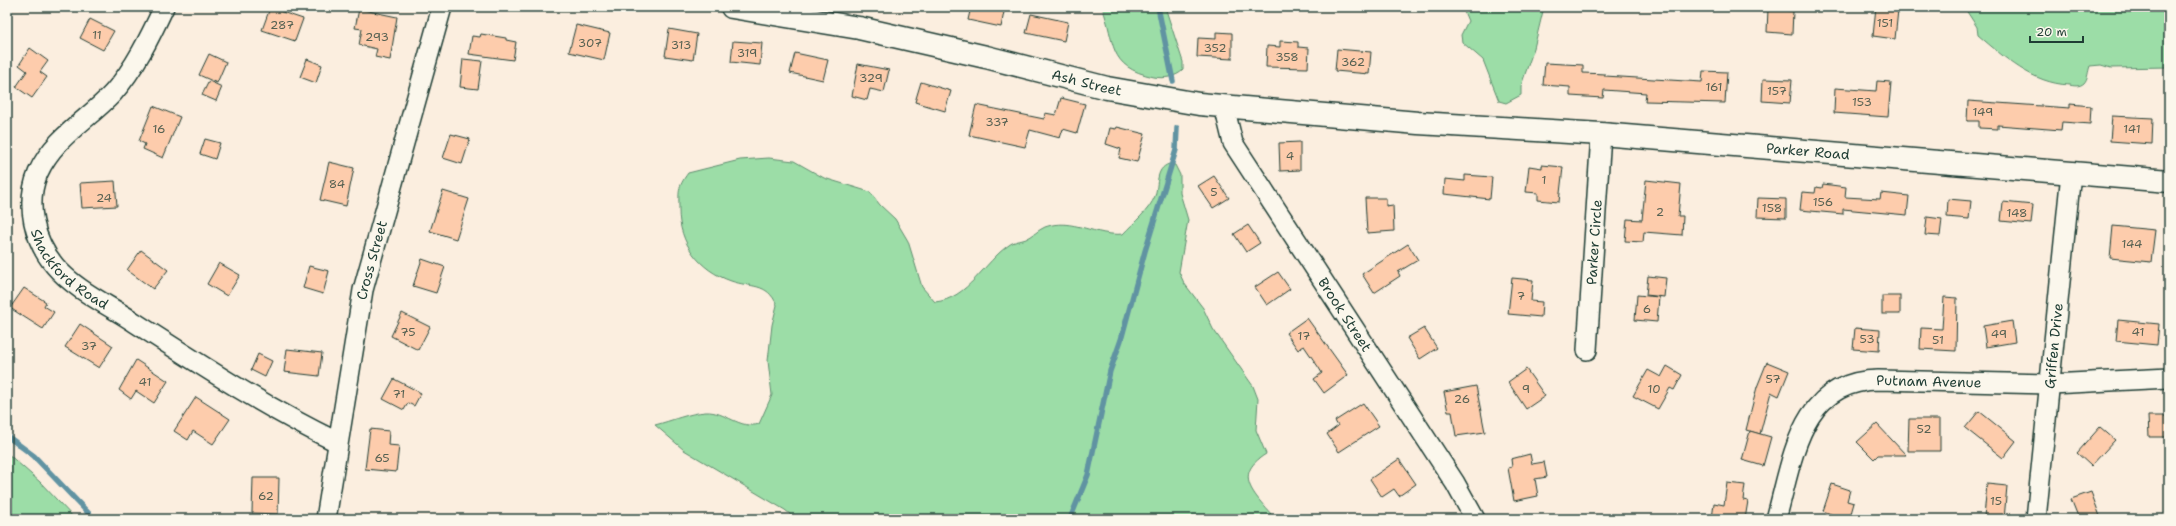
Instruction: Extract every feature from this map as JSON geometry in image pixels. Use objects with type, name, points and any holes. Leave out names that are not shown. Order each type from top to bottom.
[{"type":"street","name":"Shackford Road","points":[[164,7],[147,41],[123,80],[104,101],[55,145],[39,172],[35,182],[32,203],[37,237],[56,267],[80,287],[270,408],[337,442]]},
{"type":"street","name":"Cross Street","points":[[326,519],[337,442],[364,290],[442,7]]},
{"type":"street","name":"Ash Street","points":[[732,7],[818,20],[894,35],[1106,88],[1169,100],[1224,106],[1447,124]]},
{"type":"street","name":"Brook Street","points":[[1224,106],[1233,144],[1455,482],[1475,519]]},
{"type":"street","name":"Parker Road","points":[[1447,124],[1601,134],[2169,181]]},
{"type":"street","name":"Parker Circle","points":[[1587,350],[1601,134]]},
{"type":"street","name":"Griffen Drive","points":[[2036,519],[2051,384],[2071,173]]},
{"type":"street","name":"Putnam Avenue","points":[[1776,519],[1799,438],[1806,421],[1822,401],[1840,388],[1860,381],[1873,380],[2051,384],[2169,378]]},
{"type":"green space","points":[[1102,7],[1165,7],[1183,62],[1183,70],[1173,76],[1158,78],[1139,73],[1128,67],[1120,60],[1115,51]]},
{"type":"green space","points":[[1462,7],[1544,7],[1534,48],[1521,86],[1521,95],[1506,103],[1499,101],[1483,60],[1462,42],[1461,35],[1468,21]]},
{"type":"green space","points":[[1964,7],[2169,7],[2169,67],[2111,68],[2101,65],[2090,66],[2085,81],[2081,85],[2077,86],[2043,80],[2020,68],[1978,35],[1977,27]]},
{"type":"green space","points":[[769,158],[794,161],[824,178],[870,192],[880,205],[895,219],[908,241],[922,287],[935,302],[947,299],[957,294],[975,279],[1000,252],[1009,245],[1029,238],[1045,227],[1065,224],[1103,233],[1123,234],[1145,211],[1155,196],[1161,169],[1169,164],[1175,165],[1180,175],[1180,193],[1188,220],[1179,272],[1184,283],[1203,308],[1213,329],[1253,386],[1258,399],[1256,430],[1266,454],[1255,462],[1250,470],[1248,478],[1250,486],[1255,494],[1275,519],[792,519],[790,514],[785,510],[684,450],[655,425],[687,415],[706,412],[720,414],[745,425],[759,424],[772,395],[768,361],[772,325],[777,305],[773,298],[763,289],[731,281],[720,276],[709,270],[693,254],[687,244],[680,222],[679,190],[688,173],[740,160]]},
{"type":"green space","points":[[7,453],[40,482],[75,519],[7,519]]},
{"type":"building","points":[[971,7],[1005,7],[1001,27],[968,20]]},
{"type":"building","points":[[1876,7],[1898,10],[1895,39],[1873,36]]},
{"type":"building","points":[[270,8],[303,19],[295,41],[262,30]]},
{"type":"building","points":[[359,9],[397,17],[390,60],[375,57],[377,49],[359,45],[362,29],[355,28]]},
{"type":"building","points":[[1768,9],[1793,11],[1792,34],[1767,32]]},
{"type":"building","points":[[1031,14],[1068,22],[1064,41],[1026,33]]},
{"type":"building","points":[[90,19],[114,31],[103,50],[80,38]]},
{"type":"building","points":[[576,25],[610,33],[604,60],[569,52]]},
{"type":"building","points":[[669,29],[697,34],[693,60],[665,56]]},
{"type":"building","points":[[1216,32],[1232,33],[1232,59],[1197,57],[1198,38],[1216,39]]},
{"type":"building","points":[[481,34],[506,38],[506,40],[516,42],[513,60],[469,54],[472,36],[480,37]]},
{"type":"building","points":[[733,41],[762,43],[760,65],[731,62]]},
{"type":"building","points":[[1280,41],[1298,42],[1298,47],[1309,48],[1308,68],[1266,67],[1267,46],[1280,47]]},
{"type":"building","points":[[30,48],[48,61],[40,72],[47,77],[32,98],[16,87],[27,71],[19,65]]},
{"type":"building","points":[[1337,49],[1371,52],[1369,74],[1335,71]]},
{"type":"building","points":[[795,53],[828,60],[823,80],[790,73]]},
{"type":"building","points":[[209,54],[226,62],[217,83],[199,75]]},
{"type":"building","points":[[307,59],[322,65],[316,83],[300,77]]},
{"type":"building","points":[[463,59],[482,61],[478,89],[460,87]]},
{"type":"building","points":[[1545,63],[1583,65],[1583,73],[1605,74],[1605,76],[1702,82],[1703,71],[1727,72],[1725,103],[1645,101],[1646,93],[1604,90],[1603,98],[1570,96],[1570,87],[1543,85]]},
{"type":"building","points":[[858,64],[889,70],[884,92],[870,89],[867,100],[852,96]]},
{"type":"building","points":[[1763,79],[1792,80],[1790,103],[1762,101]]},
{"type":"building","points":[[209,81],[222,87],[216,101],[202,95]]},
{"type":"building","points":[[1877,81],[1891,82],[1888,117],[1834,113],[1835,88],[1876,91]]},
{"type":"building","points":[[921,82],[951,91],[945,111],[915,102]]},
{"type":"building","points":[[1061,98],[1085,104],[1077,133],[1063,129],[1060,138],[1030,130],[1025,147],[969,135],[976,105],[1044,119],[1045,113],[1056,115]]},
{"type":"building","points":[[1968,101],[2070,108],[2070,104],[2091,106],[2090,124],[2062,122],[2061,130],[1998,125],[1998,129],[1979,128],[1979,121],[1967,121]]},
{"type":"building","points":[[153,106],[180,117],[163,158],[143,149],[145,144],[139,141]]},
{"type":"building","points":[[2112,116],[2153,118],[2152,144],[2110,141]]},
{"type":"building","points":[[1117,127],[1145,134],[1137,162],[1119,158],[1121,149],[1106,144],[1110,128],[1116,129]]},
{"type":"building","points":[[451,134],[470,139],[462,164],[443,158]]},
{"type":"building","points":[[205,139],[220,143],[215,159],[200,154]]},
{"type":"building","points":[[1300,142],[1300,170],[1280,171],[1279,143]]},
{"type":"building","points":[[329,162],[354,168],[346,206],[320,200]]},
{"type":"building","points":[[1542,165],[1563,167],[1559,202],[1538,200],[1538,193],[1526,192],[1529,166],[1542,168]]},
{"type":"building","points":[[1465,175],[1492,177],[1490,199],[1444,194],[1445,179],[1465,181]]},
{"type":"building","points":[[1214,176],[1229,198],[1213,208],[1198,186]]},
{"type":"building","points":[[1646,180],[1681,184],[1678,216],[1683,216],[1682,235],[1644,232],[1643,242],[1625,241],[1627,219],[1642,220]]},
{"type":"building","points":[[115,181],[117,206],[82,208],[80,183]]},
{"type":"building","points":[[1823,184],[1846,187],[1845,197],[1880,199],[1881,193],[1909,196],[1907,215],[1843,209],[1843,214],[1800,210],[1802,192],[1815,193],[1816,187],[1822,188]]},
{"type":"building","points":[[443,191],[469,199],[456,239],[430,231]]},
{"type":"building","points":[[1365,198],[1386,198],[1386,206],[1393,205],[1394,231],[1367,233]]},
{"type":"building","points":[[1758,198],[1786,199],[1786,218],[1757,217]]},
{"type":"building","points":[[1948,199],[1971,201],[1969,219],[1947,217]]},
{"type":"building","points":[[2003,202],[2033,205],[2031,224],[2001,221]]},
{"type":"building","points":[[1927,217],[1942,219],[1940,236],[1925,235]]},
{"type":"building","points":[[1248,225],[1260,243],[1246,252],[1234,234]]},
{"type":"building","points":[[2113,226],[2155,230],[2151,262],[2110,258]]},
{"type":"building","points":[[1408,244],[1418,260],[1398,272],[1400,276],[1374,293],[1362,274]]},
{"type":"building","points":[[141,250],[168,270],[153,289],[127,270]]},
{"type":"building","points":[[422,259],[445,267],[436,293],[413,286]]},
{"type":"building","points":[[219,263],[240,275],[227,296],[207,284]]},
{"type":"building","points":[[309,266],[329,271],[323,294],[303,288]]},
{"type":"building","points":[[1278,272],[1290,289],[1267,305],[1255,287]]},
{"type":"building","points":[[1648,276],[1666,278],[1664,297],[1646,295]]},
{"type":"building","points":[[1512,278],[1533,280],[1531,301],[1542,302],[1541,317],[1508,314]]},
{"type":"building","points":[[24,288],[46,302],[44,306],[54,312],[43,329],[10,308]]},
{"type":"building","points":[[1637,295],[1659,297],[1657,322],[1635,320]]},
{"type":"building","points":[[1882,296],[1900,296],[1900,314],[1882,314]]},
{"type":"building","points":[[1944,297],[1957,298],[1956,351],[1920,349],[1921,328],[1942,329]]},
{"type":"building","points":[[402,313],[430,327],[418,350],[391,336]]},
{"type":"building","points":[[1307,318],[1348,375],[1324,393],[1314,379],[1322,373],[1319,368],[1304,346],[1298,350],[1286,333]]},
{"type":"building","points":[[2118,320],[2159,324],[2157,345],[2116,341]]},
{"type":"building","points":[[2012,321],[2015,342],[1986,347],[1983,326]]},
{"type":"building","points":[[80,324],[113,346],[99,368],[65,347]]},
{"type":"building","points":[[1424,328],[1437,348],[1420,359],[1407,338]]},
{"type":"building","points":[[1855,328],[1880,330],[1879,351],[1853,349]]},
{"type":"building","points":[[287,349],[322,353],[319,376],[284,372]]},
{"type":"building","points":[[258,354],[272,361],[265,377],[251,370]]},
{"type":"building","points":[[136,360],[168,381],[154,403],[136,391],[131,399],[119,390]]},
{"type":"building","points":[[1767,362],[1789,371],[1779,396],[1771,392],[1760,434],[1746,430],[1757,387]]},
{"type":"building","points":[[1667,366],[1682,375],[1674,390],[1670,388],[1658,409],[1633,396],[1648,370],[1661,377]]},
{"type":"building","points":[[1526,369],[1545,396],[1526,409],[1508,382]]},
{"type":"building","points":[[394,379],[421,393],[414,406],[408,403],[404,410],[383,399]]},
{"type":"building","points":[[1476,386],[1485,432],[1456,436],[1452,412],[1448,412],[1444,392]]},
{"type":"building","points":[[196,397],[230,419],[213,444],[193,431],[188,440],[174,431]]},
{"type":"building","points":[[1363,403],[1379,426],[1339,452],[1327,434],[1338,426],[1335,421]]},
{"type":"building","points":[[1979,411],[2016,441],[2003,458],[1965,428]]},
{"type":"building","points":[[2148,416],[2169,416],[2169,437],[2149,437]]},
{"type":"building","points":[[1909,419],[1940,419],[1940,451],[1908,451]]},
{"type":"building","points":[[1877,424],[1906,455],[1878,455],[1874,459],[1857,442]]},
{"type":"building","points":[[2100,427],[2115,440],[2091,466],[2077,453]]},
{"type":"building","points":[[370,429],[389,431],[388,445],[399,446],[396,472],[365,469]]},
{"type":"building","points":[[1750,431],[1771,437],[1763,466],[1742,460]]},
{"type":"building","points":[[1530,454],[1532,464],[1544,462],[1547,477],[1535,479],[1538,496],[1514,501],[1508,468],[1512,467],[1511,459]]},
{"type":"building","points":[[1399,459],[1416,484],[1399,496],[1394,489],[1382,497],[1370,479]]},
{"type":"building","points":[[253,478],[279,478],[278,514],[252,513]]},
{"type":"building","points":[[1727,483],[1745,485],[1743,500],[1748,501],[1745,519],[1712,519],[1714,503],[1724,505]]},
{"type":"building","points":[[1832,484],[1850,490],[1847,501],[1854,503],[1850,517],[1842,515],[1841,518],[1823,511]]},
{"type":"building","points":[[1987,484],[2007,486],[2004,519],[1984,517]]},
{"type":"building","points":[[2091,492],[2101,519],[2079,519],[2071,499]]},
{"type":"waterway","points":[[1158,7],[1173,81]]},
{"type":"waterway","points":[[1070,519],[1088,475],[1110,371],[1121,340],[1145,251],[1176,150],[1177,128]]},
{"type":"waterway","points":[[7,436],[34,456],[94,519]]}]
